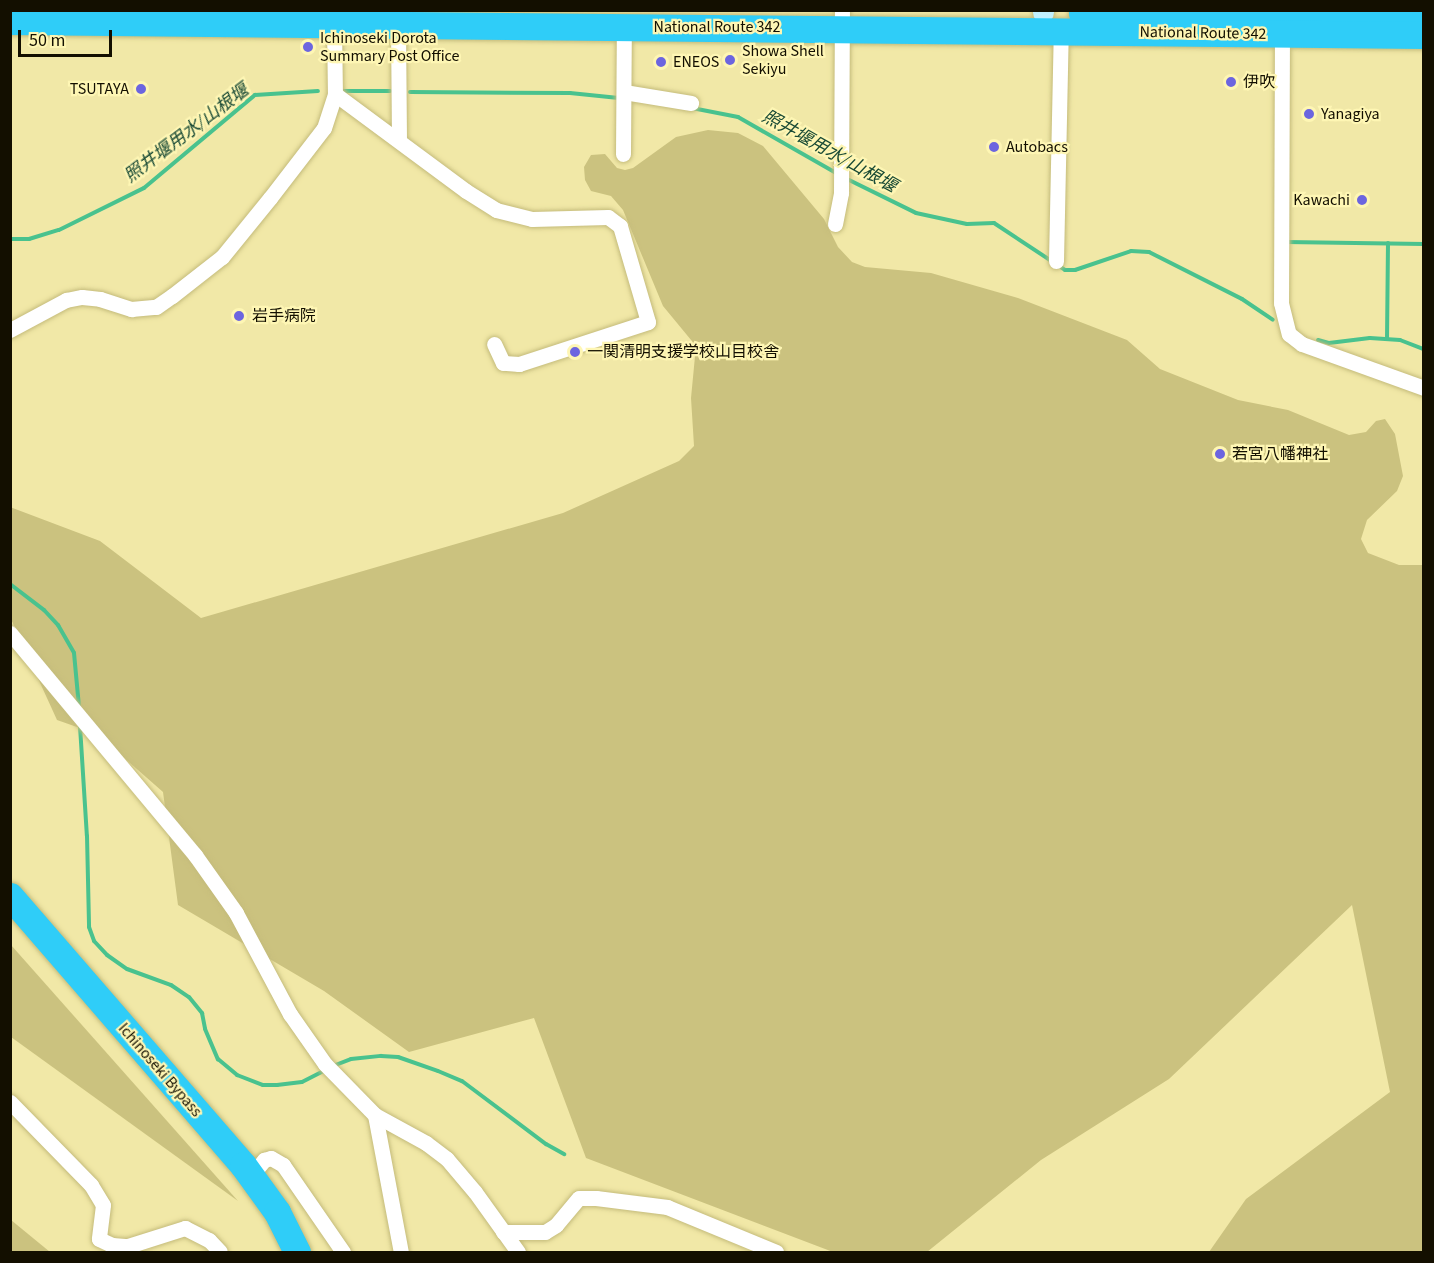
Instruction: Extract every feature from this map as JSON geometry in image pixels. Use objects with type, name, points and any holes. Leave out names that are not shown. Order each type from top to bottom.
[{"type":"highway","name":"National Route 342","points":[[927,10],[1049,18]]},
{"type":"highway","name":"National Route 342","points":[[10,21],[334,25],[399,18],[624,26],[841,19],[1280,20],[1424,16]]},
{"type":"highway","name":"National Route 342","points":[[1280,20],[1424,35]]},
{"type":"highway","name":"Ichinoseki Bypass","points":[[10,896],[251,1176],[277,1212],[297,1252]]},
{"type":"street","points":[[399,18],[399,139]]},
{"type":"street","points":[[1049,18],[1056,261]]},
{"type":"street","points":[[835,224],[841,193],[841,19]]},
{"type":"street","points":[[1280,20],[1281,303],[1289,334],[1302,344],[1424,388]]},
{"type":"street","points":[[10,330],[66,300],[82,297],[100,299],[131,309],[156,307],[222,257],[324,128],[335,94],[334,25]]},
{"type":"street","points":[[623,154],[624,26]]},
{"type":"street","points":[[624,92],[691,103]]},
{"type":"street","points":[[335,94],[399,139],[466,191],[496,210],[532,219],[608,217],[620,226],[648,322],[519,364],[503,363],[494,344]]},
{"type":"street","points":[[10,633],[195,855],[236,913],[290,1014],[325,1064],[375,1115],[426,1143],[447,1160],[518,1252]]},
{"type":"street","points":[[10,1102],[91,1185],[103,1205],[99,1239],[112,1245],[128,1246],[185,1228],[209,1240],[220,1252]]},
{"type":"street","points":[[375,1115],[401,1252]]},
{"type":"street","points":[[251,1176],[264,1161],[271,1158],[283,1165],[344,1252]]},
{"type":"street","points":[[503,1232],[545,1232],[556,1226],[579,1198],[596,1198],[667,1207],[776,1252]]},
{"type":"shaded area","points":[[708,130],[738,133],[763,146],[824,219],[838,247],[852,262],[865,267],[931,273],[1018,298],[1127,340],[1160,369],[1238,400],[1288,410],[1349,435],[1366,432],[1376,421],[1385,419],[1395,434],[1403,476],[1397,491],[1367,520],[1361,539],[1368,553],[1399,565],[1424,565],[1423,1252],[1209,1252],[1246,1199],[1390,1092],[1352,905],[1169,1079],[1041,1160],[927,1252],[833,1252],[586,1158],[534,1018],[409,1052],[324,991],[178,905],[163,792],[97,734],[57,720],[11,619],[10,507],[100,541],[201,618],[563,513],[679,461],[694,446],[691,398],[696,346],[663,306],[623,210],[611,196],[591,191],[585,180],[584,167],[591,155],[605,154],[617,168],[625,170],[633,168],[676,137]]},
{"type":"shaded area","points":[[11,945],[238,1201],[11,1037]]},
{"type":"shaded area","points":[[11,1220],[50,1252],[11,1252]]},
{"type":"waterway","name":"照井堰用水/山根堰","points":[[10,239],[29,239],[59,230],[144,188],[255,95],[318,91]]},
{"type":"waterway","name":"照井堰用水/山根堰","points":[[343,91],[390,91]]},
{"type":"waterway","name":"照井堰用水/山根堰","points":[[410,92],[570,93],[619,98]]},
{"type":"waterway","name":"照井堰用水/山根堰","points":[[692,108],[738,117],[836,173]]},
{"type":"waterway","name":"照井堰用水/山根堰","points":[[845,178],[916,213],[967,224],[994,223],[1065,270],[1075,270],[1131,251],[1149,252],[1242,299],[1273,320]]},
{"type":"waterway","points":[[1286,242],[1424,244]]},
{"type":"waterway","points":[[1387,339],[1388,243]]},
{"type":"waterway","name":"照井堰用水/山根堰","points":[[1318,340],[1329,343],[1370,338],[1400,340],[1424,349]]},
{"type":"waterway","points":[[10,584],[44,610],[58,625],[74,653],[79,707]]},
{"type":"waterway","points":[[80,726],[87,836],[89,927],[94,941],[107,955],[127,969],[171,985],[189,997],[202,1013],[205,1029],[218,1059],[237,1075],[263,1085],[277,1085],[302,1082],[327,1069]]},
{"type":"waterway","points":[[333,1066],[351,1059],[381,1056],[398,1057],[438,1071],[462,1081],[546,1144],[564,1154]]},
{"type":"place","name":"Ichinoseki Dorota Summary Post Office","points":[[308,47]]},
{"type":"place","name":"Showa Shell Sekiyu","points":[[730,60]]},
{"type":"place","name":"ENEOS","points":[[661,62]]},
{"type":"place","name":"伊吹","points":[[1231,82]]},
{"type":"place","name":"TSUTAYA","points":[[141,89]]},
{"type":"place","name":"Yanagiya","points":[[1309,114]]},
{"type":"place","name":"Autobacs","points":[[994,147]]},
{"type":"place","name":"Kawachi","points":[[1362,200]]},
{"type":"place","name":"岩手病院","points":[[239,316]]},
{"type":"place","name":"一関清明支援学校山目校舎","points":[[575,352]]},
{"type":"place","name":"若宮八幡神社","points":[[1220,454]]}]
